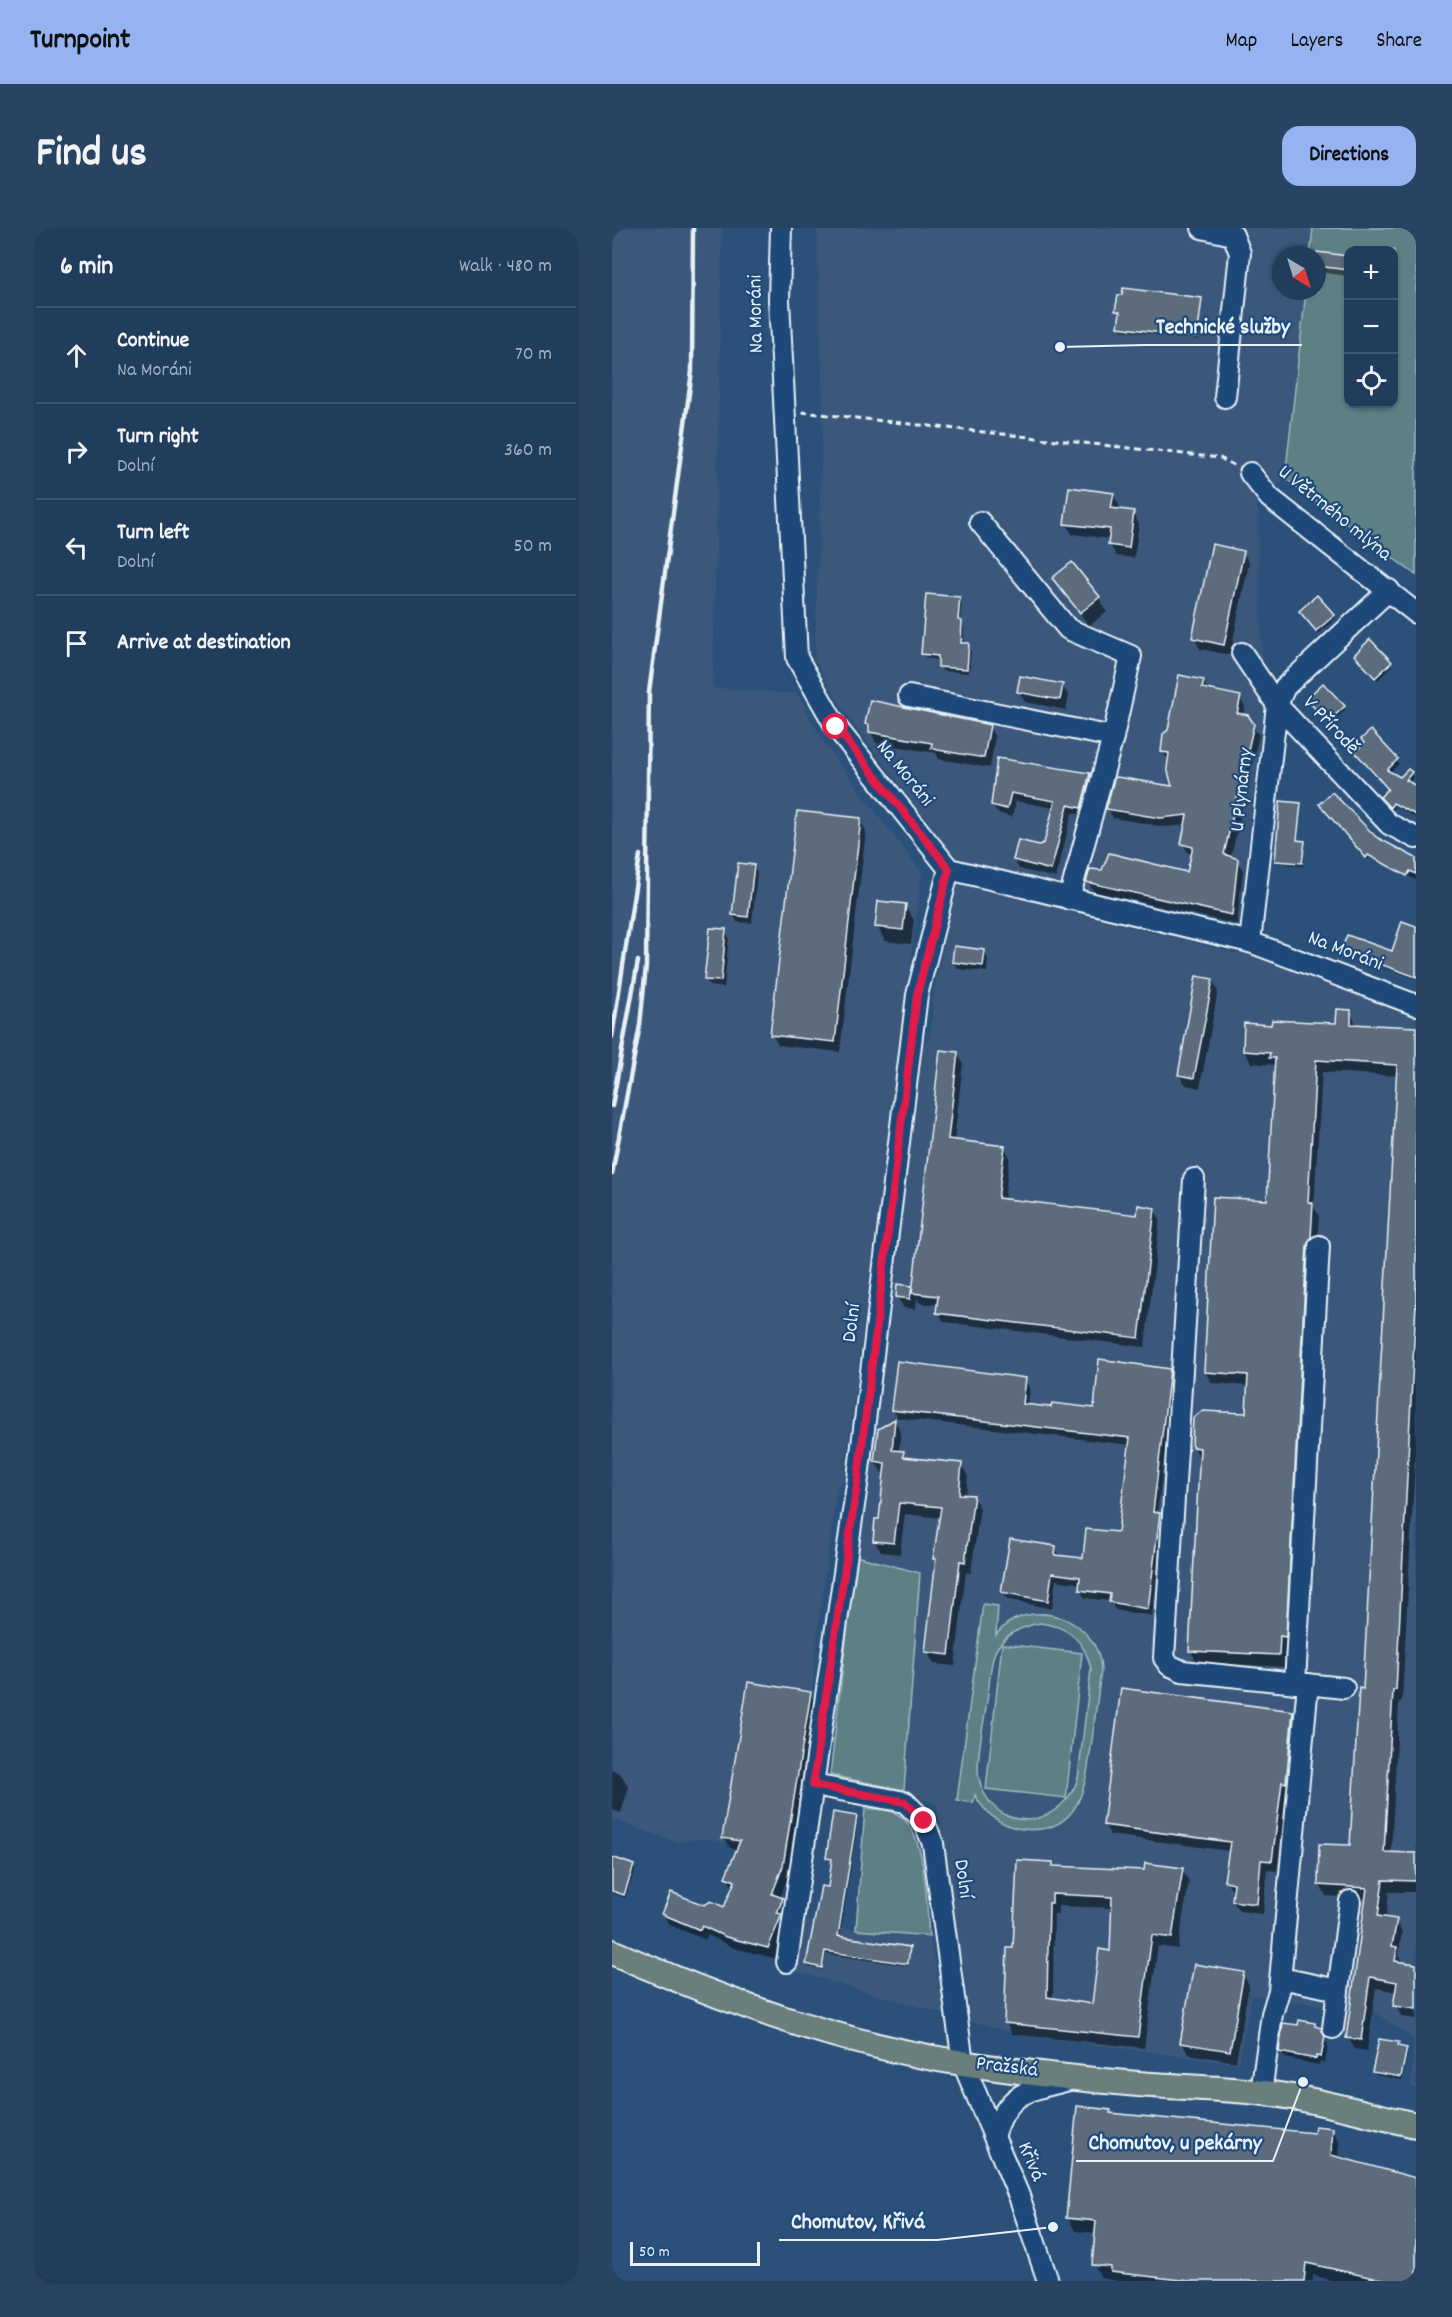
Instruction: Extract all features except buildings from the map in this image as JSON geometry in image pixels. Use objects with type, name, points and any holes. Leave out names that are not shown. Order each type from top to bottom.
[{"type":"main road","name":"Pražská","points":[[612,1952],[769,2015],[867,2044],[963,2063],[1292,2097],[1416,2125]]},
{"type":"street","name":"Na Moráni","points":[[781,228],[778,300],[797,658],[836,727],[949,869],[1250,942],[1416,1005]]},
{"type":"street","points":[[1202,228],[1233,235],[1240,253],[1225,397]]},
{"type":"street","name":"U Větrného mlýna","points":[[1250,473],[1270,498],[1416,613]]},
{"type":"street","points":[[980,522],[1068,629],[1131,656],[1113,738],[1069,899]]},
{"type":"street","name":"V Přírodě","points":[[1389,590],[1285,687],[1277,705],[1389,824],[1416,838]]},
{"type":"street","points":[[1242,653],[1277,705]]},
{"type":"street","points":[[909,696],[1113,738]]},
{"type":"street","name":"U Plynárny","points":[[1250,942],[1277,705]]},
{"type":"street","name":"Dolní","points":[[787,1962],[858,1478],[917,995],[949,869]]},
{"type":"street","points":[[1194,1179],[1164,1658],[1169,1665],[1182,1671],[1344,1688]]},
{"type":"street","points":[[1261,2093],[1265,2050],[1281,1978],[1301,1684],[1319,1246]]},
{"type":"street","name":"Dolní","points":[[813,1785],[905,1802],[924,1821],[933,1844],[963,2063]]},
{"type":"street","points":[[1333,2028],[1350,1901]]},
{"type":"street","points":[[1281,1978],[1338,1989]]},
{"type":"street","name":"Křivá","points":[[963,2063],[1019,2196],[1048,2281]]},
{"type":"street","points":[[994,2137],[1000,2115],[1008,2103],[1039,2088],[1081,2077]]},
{"type":"path","points":[[784,410],[1220,458],[1250,473]]},
{"type":"shaded area","points":[[612,228],[722,228],[713,688],[797,694],[825,745],[922,873],[843,1483],[837,1485],[815,1653],[806,1765],[786,1857],[704,1838],[677,1842],[612,1819]]},
{"type":"shaded area","points":[[817,228],[1313,228],[1311,246],[1272,246],[1272,300],[1305,300],[1285,478],[1257,505],[1264,706],[1238,923],[956,859],[846,714],[815,660],[823,404]]},
{"type":"shaded area","points":[[957,883],[1234,953],[1262,955],[1416,1015],[1416,1848],[1411,1848],[1416,1849],[1416,2088],[1411,2087],[1414,2039],[1373,2011],[1361,2040],[1346,2038],[1326,2006],[1252,1995],[1238,2064],[1018,2034],[971,2021],[937,1805],[904,1790],[920,1573],[856,1556],[920,1045],[930,1039],[934,991]]},
{"type":"shaded area","points":[[803,1921],[856,1930],[929,1936],[945,2014],[797,1972]]},
{"type":"green space","points":[[1313,228],[1416,228],[1416,575],[1285,478],[1305,300],[1326,300],[1326,246],[1311,246]]},
{"type":"green space","points":[[856,1556],[920,1573],[904,1790],[830,1775]]},
{"type":"green space","points":[[983,1604],[998,1606],[996,1635],[1009,1622],[1025,1615],[1043,1614],[1060,1617],[1076,1625],[1089,1637],[1098,1653],[1101,1671],[1087,1773],[1077,1803],[1069,1815],[1057,1824],[1042,1829],[1022,1829],[994,1818],[975,1795],[973,1803],[957,1800]],"holes":[[[1040,1623],[1067,1631],[1080,1643],[1085,1650],[1091,1669],[1078,1778],[1071,1793],[1061,1806],[1034,1819],[1020,1819],[1006,1816],[994,1807],[984,1793],[978,1771],[991,1667],[995,1652],[1008,1636],[1020,1629]]]},
{"type":"green space","points":[[1002,1644],[1082,1653],[1066,1798],[986,1789]]},
{"type":"green space","points":[[865,1808],[893,1812],[904,1820],[913,1832],[923,1866],[929,1936],[856,1930]]},
{"type":"railway","points":[[612,1174],[640,1025],[646,966],[649,692],[692,371],[693,228]]},
{"type":"railway","points":[[612,1037],[640,855]]},
{"type":"railway","points":[[612,1106],[638,961]]},
{"type":"place","name":"Technické služby","points":[[1060,347]]},
{"type":"place","name":"Chomutov, u pekárny","points":[[1303,2082]]},
{"type":"place","name":"Chomutov, Křivá","points":[[1053,2227]]},
{"type":"route","points":[[836,727],[949,869],[917,995],[858,1478],[813,1785],[905,1802],[924,1821]]}]
